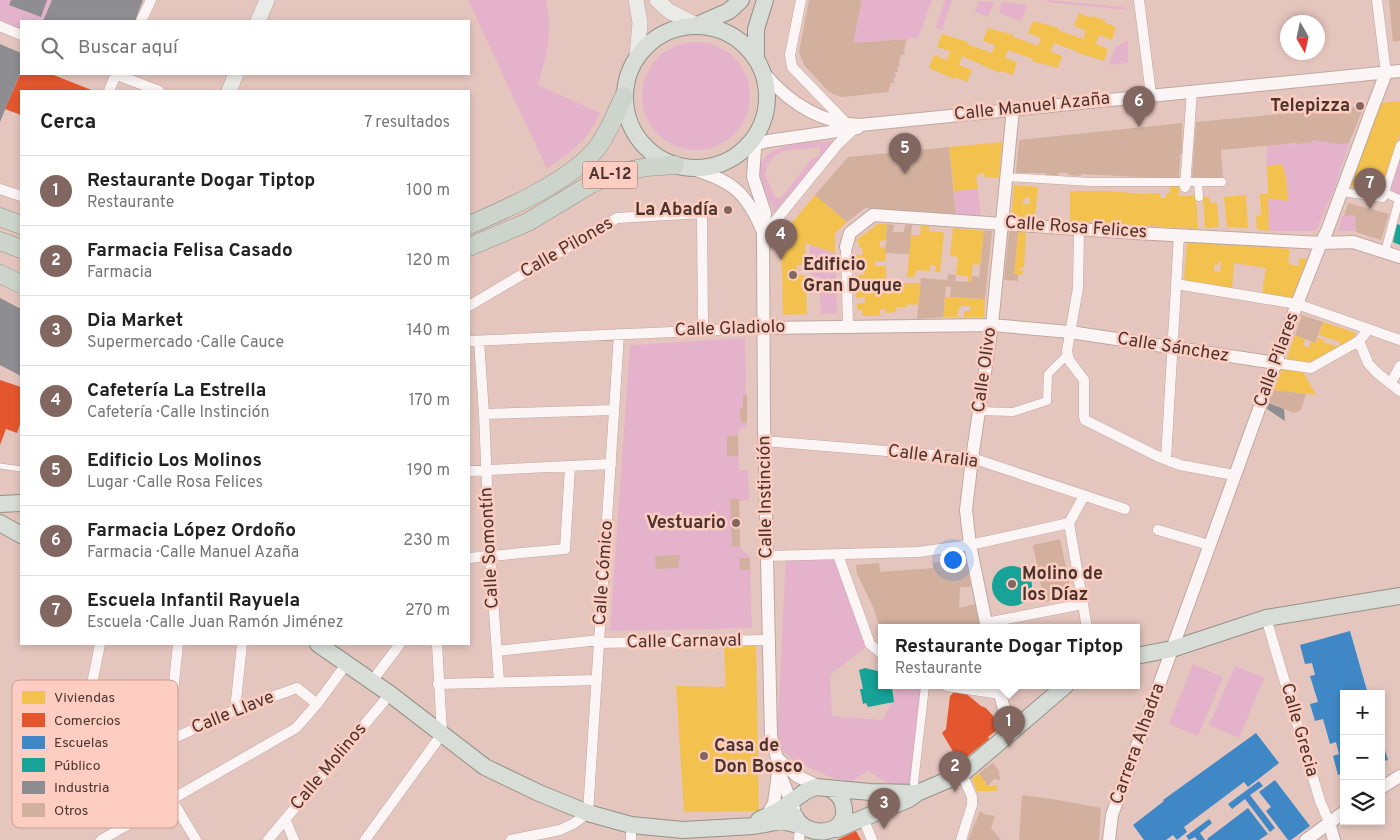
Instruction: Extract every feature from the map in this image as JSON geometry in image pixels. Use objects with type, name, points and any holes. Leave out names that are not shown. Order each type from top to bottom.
[{"type":"highway","name":"AL-12","points":[[470,225],[543,189],[584,161],[603,140],[624,96]]},
{"type":"highway","name":"AL-12","points":[[470,248],[528,222],[612,174],[647,167],[681,166]]},
{"type":"highway","points":[[0,217],[20,225]]},
{"type":"highway","points":[[0,241],[20,249]]},
{"type":"highway","points":[[0,274],[20,284]]},
{"type":"main road","points":[[258,20],[267,0]]},
{"type":"main road","points":[[636,0],[640,23],[637,56]]},
{"type":"main road","points":[[657,0],[669,11],[697,25],[725,13],[741,0]]},
{"type":"main road","points":[[759,64],[756,29],[765,0]]},
{"type":"main road","points":[[697,25],[711,27],[731,34],[747,46],[759,64],[767,86],[767,102],[763,122],[752,142],[734,157],[716,165],[702,168],[681,166],[652,153],[638,139],[629,122],[624,96],[629,72],[637,56],[653,39],[681,27],[697,25]]},
{"type":"main road","points":[[229,90],[236,75]]},
{"type":"main road","points":[[0,504],[20,503]]},
{"type":"main road","points":[[0,523],[20,534]]},
{"type":"main road","points":[[1140,655],[1172,649],[1266,618],[1400,596]]},
{"type":"main road","points":[[326,646],[492,770],[539,794],[631,832],[754,826],[798,816]]},
{"type":"main road","points":[[917,793],[870,792],[824,787],[809,789],[798,816],[804,830],[813,834],[828,834],[962,774],[1062,689]]},
{"type":"main road","points":[[824,787],[837,793],[844,807],[843,820],[828,834]]},
{"type":"main road","points":[[742,826],[766,817],[798,816]]},
{"type":"street","points":[[142,20],[152,0]]},
{"type":"street","points":[[763,234],[838,144],[850,126],[792,67],[790,55],[801,0]]},
{"type":"street","points":[[1140,0],[1151,96]]},
{"type":"street","points":[[1378,0],[1386,72]]},
{"type":"street","points":[[0,26],[20,35]]},
{"type":"street","name":"Calle Manuel Azaña","points":[[759,64],[779,89],[801,108],[850,126]]},
{"type":"street","name":"Calle Manuel Azaña","points":[[752,142],[850,126],[1400,71]]},
{"type":"street","name":"Calle Pilares","points":[[1172,649],[1297,304],[1320,242],[1327,231],[1342,192],[1386,72]]},
{"type":"street","points":[[109,90],[116,75]]},
{"type":"street","points":[[119,75],[156,90]]},
{"type":"street","points":[[1185,184],[1192,91]]},
{"type":"street","name":"Calle Olivo","points":[[986,624],[970,544],[966,510],[992,325],[1013,109]]},
{"type":"street","name":"Calle Instinción","points":[[752,142],[753,177],[765,213],[763,234],[764,441],[771,736],[778,763],[798,816]]},
{"type":"street","points":[[1342,192],[1383,198],[1400,145]]},
{"type":"street","name":"Calle Instinción","points":[[681,166],[713,175],[735,187],[748,202],[763,234]]},
{"type":"street","points":[[1006,177],[1090,182],[1185,184],[1222,182]]},
{"type":"street","points":[[1198,182],[1199,197]]},
{"type":"street","points":[[0,189],[20,196]]},
{"type":"street","points":[[1384,193],[1399,199],[1385,252]]},
{"type":"street","name":"Calle Pilones","points":[[470,305],[617,218],[702,213],[703,330]]},
{"type":"street","name":"Calle Rosa Felices","points":[[848,326],[846,247],[850,233],[872,215],[1179,235],[1352,242],[1400,257]]},
{"type":"street","points":[[979,411],[1013,412],[1047,401],[1048,374],[1067,355],[1078,288],[1079,229]]},
{"type":"street","points":[[1166,459],[1179,235]]},
{"type":"street","points":[[1176,284],[1297,304],[1400,340]]},
{"type":"street","name":"Calle Gladiolo","points":[[474,341],[764,328],[992,325]]},
{"type":"street","name":"Calle Sánchez","points":[[992,325],[1070,332],[1276,363]]},
{"type":"street","points":[[1276,363],[1311,368],[1359,341],[1368,330]]},
{"type":"street","name":"Calle Cómico","points":[[588,813],[620,334]]},
{"type":"street","name":"Calle Somontín","points":[[474,341],[484,414],[490,556],[499,682]]},
{"type":"street","points":[[1359,341],[1368,363],[1376,372],[1400,391]]},
{"type":"street","points":[[1067,355],[1084,380],[1085,420],[1157,456],[1180,465],[1234,475]]},
{"type":"street","points":[[1391,383],[1400,366]]},
{"type":"street","points":[[484,414],[614,410]]},
{"type":"street","name":"Calle Aralia","points":[[764,441],[972,458],[1124,509]]},
{"type":"street","points":[[470,471],[611,464]]},
{"type":"street","points":[[470,558],[565,549],[570,467]]},
{"type":"street","points":[[1084,496],[1069,523],[1087,624]]},
{"type":"street","points":[[768,556],[918,552],[970,544],[1069,523]]},
{"type":"street","points":[[1158,530],[1209,545]]},
{"type":"street","points":[[838,555],[870,644],[878,651]]},
{"type":"street","points":[[995,624],[1083,604]]},
{"type":"street","name":"Calle Grecia","points":[[1266,618],[1320,801],[1334,840]]},
{"type":"street","name":"Calle Carnaval","points":[[496,651],[599,642],[770,640]]},
{"type":"street","points":[[93,680],[100,645]]},
{"type":"street","points":[[174,680],[178,645]]},
{"type":"street","points":[[235,710],[242,645]]},
{"type":"street","points":[[372,681],[399,645]]},
{"type":"street","points":[[365,840],[442,734],[436,645]]},
{"type":"street","name":"Carrera Alhadra","points":[[1109,840],[1112,815],[1172,649]]},
{"type":"street","points":[[178,797],[296,728],[318,704],[347,663]]},
{"type":"street","points":[[438,684],[597,680]]},
{"type":"street","name":"Calle Llave","points":[[178,736],[235,710],[297,688],[318,704]]},
{"type":"street","points":[[917,793],[914,783],[925,689]]},
{"type":"street","points":[[986,689],[999,690],[1006,717],[1016,728]]},
{"type":"street","name":"Calle Molinos","points":[[268,840],[390,694]]},
{"type":"street","points":[[778,763],[797,776],[824,787]]},
{"type":"street","name":"Calle Instinción","points":[[766,817],[774,803],[778,763]]},
{"type":"street","points":[[961,840],[972,805],[972,796],[962,774]]},
{"type":"street","points":[[1385,785],[1400,776]]},
{"type":"street","points":[[178,810],[196,840]]},
{"type":"street","points":[[511,840],[560,830],[573,824],[588,813]]},
{"type":"street","points":[[1306,840],[1340,815]]},
{"type":"street","points":[[863,818],[872,840]]},
{"type":"street","points":[[285,819],[294,840]]},
{"type":"street","points":[[101,840],[122,828]]},
{"type":"lane","points":[[0,466],[20,470]]},
{"type":"shaded area","points":[[0,0],[52,0],[43,20],[20,20],[20,29],[0,20]]},
{"type":"shaded area","points":[[468,0],[546,0],[549,33],[538,85],[600,113],[584,139],[547,169]]},
{"type":"shaded area","points":[[862,0],[932,0],[918,38],[853,43]]},
{"type":"shaded area","points":[[945,0],[952,0],[942,30],[936,28]]},
{"type":"shaded area","points":[[1047,0],[1123,7],[1129,10],[1047,2]]},
{"type":"shaded area","points":[[979,1],[994,2],[988,17],[975,12]]},
{"type":"shaded area","points":[[1002,2],[1027,5],[1021,21],[999,13]]},
{"type":"shaded area","points":[[1128,40],[1128,63],[1109,65],[1115,48]]},
{"type":"shaded area","points":[[696,42],[717,46],[734,58],[746,75],[750,96],[746,117],[734,134],[717,146],[696,150],[675,146],[658,134],[646,117],[642,96],[646,75],[658,58],[675,46]]},
{"type":"shaded area","points":[[1400,134],[1400,197],[1391,194],[1393,189],[1381,189]]},
{"type":"shaded area","points":[[836,140],[774,213],[760,173],[762,162],[768,154],[789,145]],"holes":[[[820,147],[820,155],[812,159],[781,198],[775,197],[765,175],[767,165],[773,157],[783,151]]]},
{"type":"shaded area","points":[[1312,140],[1349,143],[1335,187],[1316,231],[1269,231],[1268,198],[1287,201],[1286,178],[1282,164],[1267,166],[1267,146],[1307,143]]},
{"type":"shaded area","points":[[978,189],[981,216],[956,215],[954,191]]},
{"type":"shaded area","points":[[1355,215],[1356,231],[1338,231],[1342,216]]},
{"type":"shaded area","points":[[810,245],[835,253],[837,313],[821,314],[819,277],[811,277]]},
{"type":"shaded area","points":[[745,338],[747,428],[740,428],[738,435],[739,470],[748,470],[749,500],[739,501],[740,546],[750,556],[752,628],[610,631],[630,345]]},
{"type":"shaded area","points":[[786,555],[838,555],[870,644],[830,675],[832,716],[883,720],[897,689],[925,689],[914,783],[896,788],[868,771],[851,782],[832,778],[791,759],[777,742]]},
{"type":"shaded area","points":[[1193,664],[1223,677],[1198,736],[1169,724]]},
{"type":"shaded area","points":[[1235,666],[1264,678],[1239,738],[1209,725]]},
{"type":"building: Viviendas","points":[[1079,13],[1091,18],[1092,16],[1105,20],[1104,22],[1116,27],[1112,40],[1099,35],[1096,44],[1108,49],[1104,61],[1054,43],[1050,51],[1062,56],[1058,68],[1032,61],[1033,59],[1008,50],[1005,58],[1017,62],[1013,75],[1001,71],[1000,73],[962,56],[959,65],[972,70],[967,82],[955,77],[954,79],[929,68],[934,55],[947,60],[950,51],[937,47],[942,34],[968,42],[967,44],[992,53],[995,45],[983,41],[988,28],[1014,35],[1013,37],[1038,46],[1041,38],[1028,33],[1033,21],[1059,28],[1058,30],[1083,39],[1086,31],[1074,26]]},
{"type":"building: Viviendas","points":[[1400,101],[1400,134],[1381,189],[1348,187],[1379,103]]},
{"type":"building: Viviendas","points":[[1002,142],[999,178],[984,177],[984,173],[976,175],[978,189],[954,191],[949,147]]},
{"type":"building: Viviendas","points":[[1282,164],[1286,178],[1288,201],[1268,198],[1269,231],[1257,229],[1256,216],[1261,215],[1260,194],[1268,194],[1267,166]]},
{"type":"building: Viviendas","points":[[1179,184],[1179,196],[1196,196],[1198,229],[1070,221],[1070,191],[1160,193],[1160,198],[1166,198],[1166,194],[1170,193],[1170,185]]},
{"type":"building: Viviendas","points":[[1014,185],[1038,187],[1035,219],[1011,218]],"holes":[[[1025,198],[1030,198],[1029,204],[1022,204]]]},
{"type":"building: Viviendas","points":[[815,195],[847,222],[835,233],[835,253],[805,243],[805,265],[797,265],[797,275],[805,277],[802,281],[802,286],[806,286],[807,314],[783,315],[781,236]]},
{"type":"building: Viviendas","points":[[1246,195],[1248,228],[1227,227],[1224,197]]},
{"type":"building: Viviendas","points":[[1203,197],[1209,197],[1210,203],[1217,203],[1219,227],[1205,228]]},
{"type":"building: Viviendas","points":[[878,224],[887,224],[886,240],[880,241],[880,248],[885,247],[886,261],[875,261],[875,266],[886,266],[886,279],[889,279],[891,291],[896,291],[895,283],[921,283],[918,305],[907,304],[907,307],[896,307],[896,312],[885,313],[885,309],[880,309],[880,316],[863,316],[862,310],[857,310],[857,304],[865,303],[865,297],[856,298],[856,287],[860,286],[858,275],[864,275],[864,269],[858,269],[856,255],[863,255],[862,248],[859,248],[859,241],[855,241]]},
{"type":"building: Viviendas","points":[[921,226],[929,226],[929,231],[944,232],[940,272],[935,272],[936,266],[930,265],[930,271],[916,270],[915,277],[907,277],[911,235],[920,235]]},
{"type":"building: Viviendas","points":[[953,228],[984,231],[980,265],[973,264],[971,282],[968,282],[968,276],[956,275],[958,257],[950,256]]},
{"type":"building: Viviendas","points":[[1018,232],[1026,233],[1024,268],[1020,267],[1020,270],[1023,270],[1023,275],[1014,274]]},
{"type":"building: Viviendas","points":[[1187,242],[1290,249],[1288,264],[1299,266],[1299,258],[1307,259],[1293,298],[1262,293],[1266,268],[1234,263],[1232,289],[1184,282]],"holes":[[[1218,262],[1221,262],[1220,272],[1214,271],[1214,265],[1218,265]]]},
{"type":"building: Viviendas","points":[[945,297],[985,299],[984,317],[964,317],[964,311],[970,311],[970,306],[960,306],[957,317],[943,317]]},
{"type":"building: Viviendas","points":[[1323,322],[1356,333],[1353,338],[1339,345],[1340,342],[1319,335]]},
{"type":"building: Viviendas","points":[[1295,335],[1305,339],[1303,345],[1309,348],[1311,341],[1315,343],[1318,338],[1324,340],[1323,342],[1339,347],[1315,363],[1286,360]]},
{"type":"building: Viviendas","points":[[1282,369],[1303,372],[1316,395],[1274,390]]},
{"type":"building: Viviendas","points":[[756,645],[759,811],[684,812],[676,686],[725,687],[726,696],[724,646]]},
{"type":"building: Viviendas","points":[[979,773],[988,786],[997,785],[997,791],[977,791],[972,779]]},
{"type":"building: Comercios","points":[[20,74],[54,75],[91,90],[20,90],[20,115],[5,109]]},
{"type":"building: Comercios","points":[[0,380],[20,387],[20,425],[17,433],[6,429],[0,445]]},
{"type":"building: Comercios","points":[[956,690],[963,691],[986,708],[1002,726],[963,760],[960,758],[958,760],[942,733],[946,729],[950,696]]},
{"type":"building: Comercios","points":[[856,831],[861,840],[837,840]]},
{"type":"building: Escuelas","points":[[1350,631],[1367,690],[1340,690],[1340,774],[1338,775],[1333,756],[1339,754],[1336,742],[1330,744],[1323,719],[1315,721],[1310,704],[1318,702],[1310,676],[1315,675],[1312,663],[1305,664],[1300,645]]},
{"type":"building: Escuelas","points":[[1256,733],[1279,763],[1248,787],[1244,782],[1184,827],[1187,832],[1177,840],[1173,835],[1166,840],[1144,840],[1133,825],[1163,800]]},
{"type":"building: Escuelas","points":[[1385,750],[1388,760],[1385,761]]},
{"type":"building: Escuelas","points":[[1275,780],[1310,826],[1291,840],[1288,840],[1266,811],[1271,807],[1259,792]]},
{"type":"building: Escuelas","points":[[1259,781],[1263,786],[1250,795],[1275,828],[1270,832],[1245,799],[1232,809],[1228,804]]},
{"type":"building: Escuelas","points":[[1248,808],[1268,834],[1259,840],[1207,839]]},
{"type":"building: Escuelas","points":[[1209,819],[1212,823],[1200,833],[1205,840],[1197,840],[1195,837],[1189,840],[1186,836]]},
{"type":"building: Público","points":[[1397,224],[1400,225],[1400,245],[1393,242]]},
{"type":"building: Público","points":[[1016,566],[1023,569],[1029,575],[1032,586],[1031,594],[1023,603],[1016,606],[1008,606],[1001,603],[993,594],[992,582],[995,575],[1004,567]]},
{"type":"building: Público","points":[[865,668],[878,671],[878,689],[892,689],[894,702],[868,707],[866,703],[863,704],[860,689],[863,689],[859,670]]},
{"type":"building: Industria","points":[[11,0],[47,0],[41,17],[9,5]]},
{"type":"building: Industria","points":[[52,0],[143,0],[135,20],[43,20]]},
{"type":"building: Industria","points":[[0,44],[20,53],[20,73],[0,122]]},
{"type":"building: Industria","points":[[0,298],[20,308],[20,375],[0,365]]},
{"type":"building: Industria","points":[[1269,403],[1284,409],[1285,421],[1267,409]]},
{"type":"building: Otros","points":[[809,0],[862,0],[853,43],[907,39],[904,50],[905,54],[901,55],[900,66],[897,67],[898,72],[895,72],[894,83],[891,83],[888,92],[842,97],[835,95],[828,91],[804,65],[799,52]]},
{"type":"building: Otros","points":[[1389,0],[1400,0],[1400,41],[1393,42]]},
{"type":"building: Otros","points":[[1364,106],[1349,143],[1338,144],[1312,140],[1312,142],[1307,143],[1221,150],[1223,179],[1192,177],[1196,122]]},
{"type":"building: Otros","points":[[1182,123],[1182,154],[1180,154],[1179,179],[1081,174],[1081,176],[1068,175],[1068,173],[1046,175],[1046,173],[1016,173],[1019,140]]},
{"type":"building: Otros","points":[[949,147],[956,215],[865,208],[847,222],[815,195],[848,157]]},
{"type":"building: Otros","points":[[1348,203],[1389,214],[1381,240],[1356,232],[1355,215],[1344,216]]},
{"type":"building: Otros","points":[[887,224],[894,225],[893,232],[904,232],[905,225],[912,225],[909,254],[885,253]]},
{"type":"building: Otros","points":[[984,231],[992,231],[985,299],[950,297],[951,287],[946,287],[943,317],[917,319],[921,278],[947,280],[948,274],[956,275],[955,281],[971,282],[972,276],[979,277]]},
{"type":"building: Otros","points":[[1009,232],[1018,232],[1014,274],[1018,274],[1018,281],[1004,280]]},
{"type":"building: Otros","points":[[1302,315],[1323,322],[1315,343],[1295,335]]},
{"type":"building: Otros","points":[[1274,390],[1306,394],[1301,410],[1294,413],[1269,403]]},
{"type":"building: Otros","points":[[743,395],[747,395],[747,423],[741,423],[740,408],[743,408]]},
{"type":"building: Otros","points":[[738,435],[738,456],[727,456],[727,436]]},
{"type":"building: Otros","name":"Vestuario","points":[[730,499],[739,499],[740,546],[732,547]]},
{"type":"building: Otros","points":[[1060,539],[1072,597],[1044,602],[1033,545]]},
{"type":"building: Otros","points":[[680,555],[678,568],[656,569],[655,556]]},
{"type":"building: Otros","points":[[739,558],[750,558],[750,570],[740,570]]},
{"type":"building: Otros","points":[[959,558],[966,560],[971,587],[960,587],[959,608],[975,604],[979,624],[879,624],[873,607],[857,574],[856,565],[879,563],[880,572],[933,568],[933,563]]},
{"type":"building: Otros","points":[[993,763],[999,771],[1000,780],[994,779],[988,786],[979,773]]},
{"type":"building: Otros","points":[[1022,795],[1101,808],[1099,840],[1019,840]]},
{"type":"building: Otros","points":[[980,811],[995,816],[991,828],[1001,840],[968,840]]},
{"type":"place","name":"Telepizza","points":[[1360,106]]},
{"type":"place","name":"Farmacia López Ordoño","points":[[1139,127]]},
{"type":"place","name":"Edificio Los Molinos","points":[[905,174]]},
{"type":"place","name":"Escuela Infantil Rayuela","points":[[1370,209]]},
{"type":"place","name":"La Abadía","points":[[728,210]]},
{"type":"place","name":"Cafetería La Estrella","points":[[781,260]]},
{"type":"place","name":"Edificio Gran Duque","points":[[793,275]]},
{"type":"place","name":"Vestuario","points":[[736,523]]},
{"type":"place","name":"Molino de los Díaz","points":[[1012,584]]},
{"type":"place","name":"Restaurante Dogar Tiptop","points":[[1009,747]]},
{"type":"place","name":"Casa de Don Bosco","points":[[704,756]]},
{"type":"place","name":"Farmacia Felisa Casado","points":[[955,792]]},
{"type":"place","name":"Dia Market","points":[[884,829]]}]
